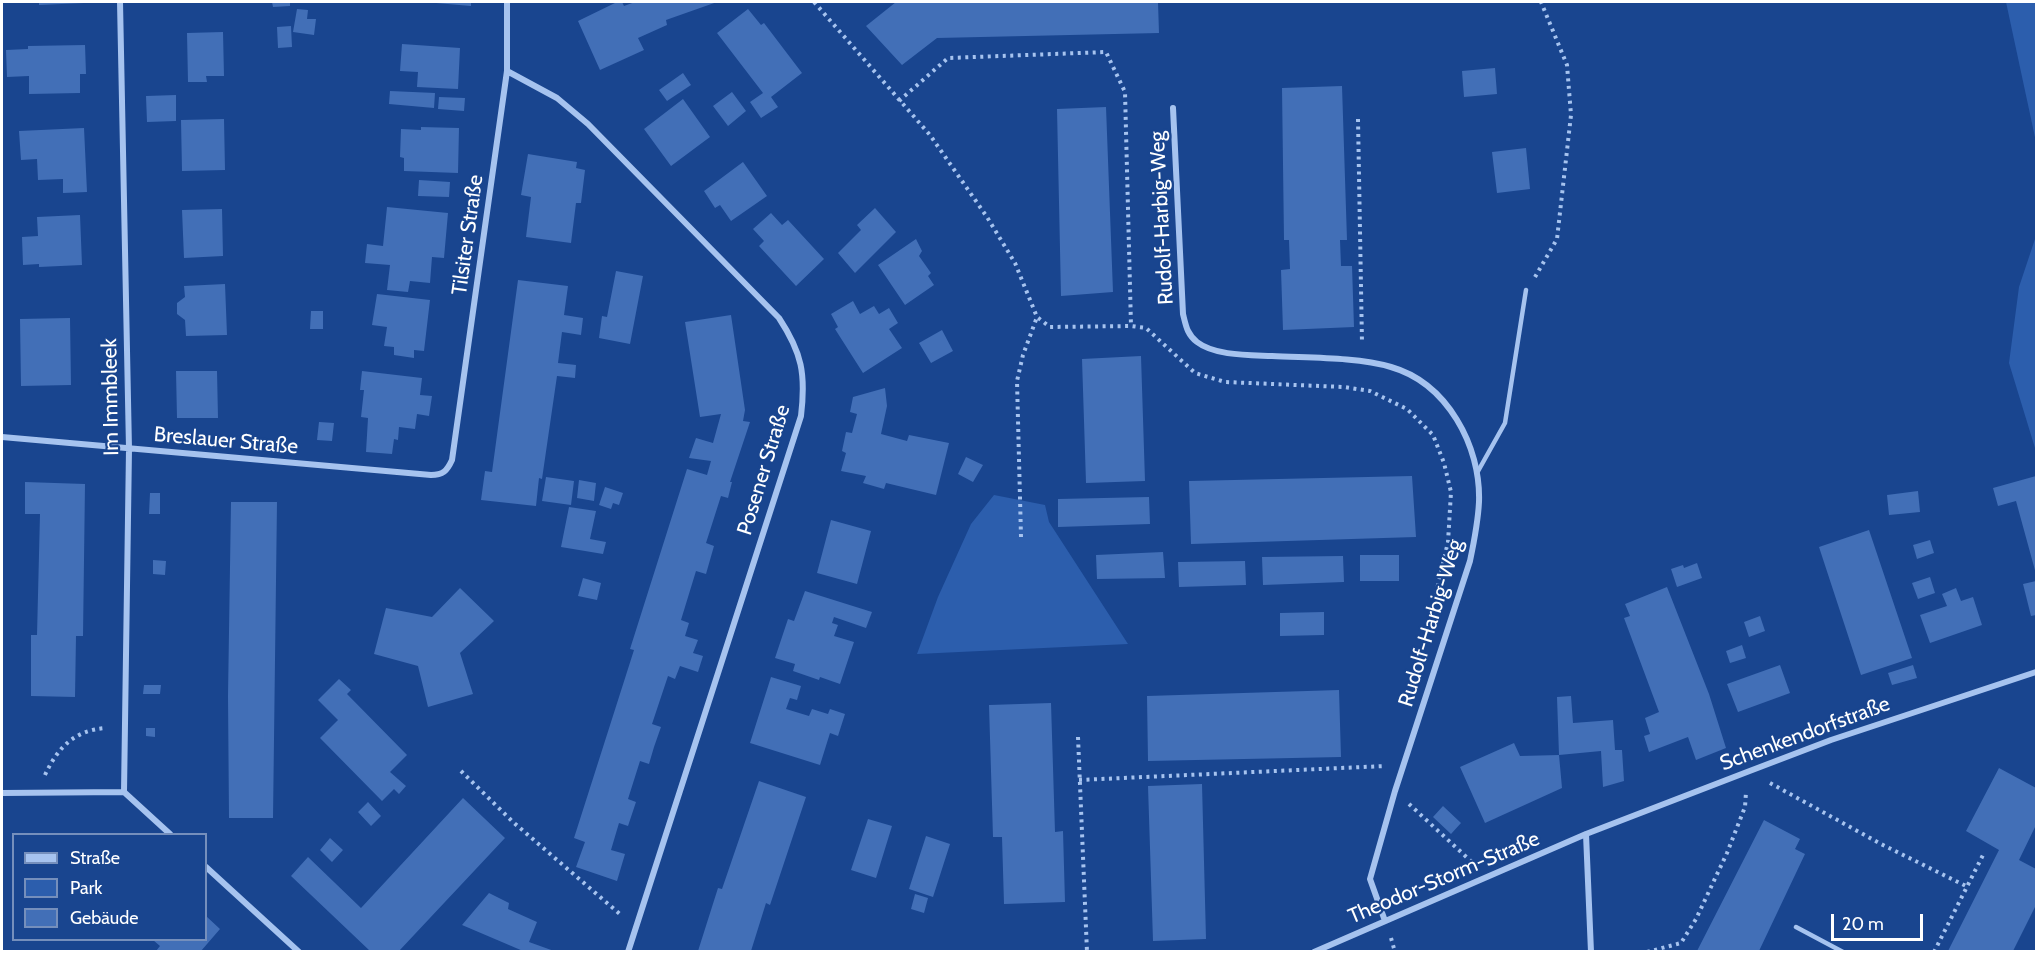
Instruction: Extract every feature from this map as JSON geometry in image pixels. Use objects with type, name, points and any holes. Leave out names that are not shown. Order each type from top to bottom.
[{"type":"street","name":"Im Immbleek","points":[[120,2],[129,449],[124,792]]},
{"type":"street","name":"Tilsiter Straße","points":[[447,471],[452,460],[507,71],[507,2]]},
{"type":"street","name":"Posener Straße","points":[[507,71],[557,98],[588,124],[779,318],[793,340],[801,362],[804,388],[801,416],[628,951]]},
{"type":"street","name":"Rudolf-Harbig-Weg","points":[[1173,108],[1183,314],[1188,332],[1198,344],[1224,353],[1362,362],[1391,367],[1414,377],[1436,391],[1462,429],[1477,473],[1479,510],[1470,561],[1395,791],[1370,879],[1385,921]]},
{"type":"street","name":"Breslauer Straße","points":[[2,437],[431,475],[439,475],[447,471]]},
{"type":"street","name":"Schenkendorfstraße","points":[[1586,834],[1832,740],[2037,672]]},
{"type":"street","points":[[2,793],[124,792],[169,833]]},
{"type":"street","points":[[1586,834],[1591,951]]},
{"type":"street","name":"Theodor-Storm-Straße","points":[[1314,951],[1586,834]]},
{"type":"street","points":[[207,868],[299,951]]},
{"type":"lane","points":[[1477,473],[1505,423],[1527,290]]},
{"type":"lane","points":[[1796,927],[1843,951]]},
{"type":"path","points":[[814,2],[930,135],[987,217],[1015,263],[1037,317],[1050,327],[1131,326],[1146,328],[1195,373],[1225,382],[1344,387],[1370,391],[1407,409],[1432,435],[1444,462],[1451,492],[1448,542],[1435,598]]},
{"type":"path","points":[[1527,290],[1557,239],[1571,115],[1567,65],[1541,2]]},
{"type":"path","points":[[899,101],[948,58],[1106,52],[1125,92],[1131,326]]},
{"type":"path","points":[[1358,119],[1362,362]]},
{"type":"path","points":[[1021,537],[1017,381],[1023,355],[1037,317]]},
{"type":"path","points":[[37,792],[53,759],[73,737],[94,729],[125,728]]},
{"type":"path","points":[[1078,737],[1087,951]]},
{"type":"path","points":[[1079,780],[1403,766]]},
{"type":"path","points":[[461,771],[513,822],[635,927]]},
{"type":"path","points":[[1647,951],[1681,943],[1696,920],[1745,807],[1747,772],[1881,844],[1966,886]]},
{"type":"path","points":[[1395,791],[1487,876]]},
{"type":"path","points":[[1934,951],[1984,853]]},
{"type":"green space","points":[[2006,2],[2036,2],[2036,142]]},
{"type":"green space","points":[[2036,236],[2035,448],[2009,363],[2019,287]]},
{"type":"green space","points":[[994,495],[1045,505],[1049,522],[1128,644],[917,654],[938,597],[971,524]]},
{"type":"building","points":[[39,2],[84,2],[84,3],[39,5]]},
{"type":"building","points":[[272,2],[290,2],[290,6],[273,7]]},
{"type":"building","points":[[471,2],[471,6],[436,3]]},
{"type":"building","points":[[617,2],[622,2],[624,6],[635,2],[717,2],[666,20],[667,25],[638,38],[644,50],[600,70],[578,21]]},
{"type":"building","points":[[896,2],[1158,2],[1159,33],[937,38],[902,65],[866,26]]},
{"type":"building","points":[[297,9],[308,10],[307,19],[316,19],[314,35],[293,32]]},
{"type":"building","points":[[748,9],[761,25],[764,23],[802,73],[771,97],[778,107],[761,118],[750,102],[763,93],[717,33]]},
{"type":"building","points":[[291,26],[292,47],[278,48],[277,27]]},
{"type":"building","points":[[223,32],[224,76],[206,76],[207,82],[188,82],[187,33]]},
{"type":"building","points":[[402,44],[460,48],[458,89],[417,87],[418,72],[400,71]]},
{"type":"building","points":[[85,45],[86,74],[80,74],[80,93],[29,94],[29,76],[7,77],[6,50],[28,49],[28,46]]},
{"type":"building","points":[[1495,68],[1497,94],[1464,97],[1462,71]]},
{"type":"building","points":[[683,73],[691,85],[667,101],[659,90]]},
{"type":"building","points":[[1342,86],[1347,240],[1340,240],[1341,266],[1352,266],[1354,327],[1283,330],[1281,270],[1290,269],[1289,240],[1284,240],[1282,88]]},
{"type":"building","points":[[390,91],[435,93],[434,108],[389,104]]},
{"type":"building","points":[[732,92],[746,111],[728,126],[713,106]]},
{"type":"building","points":[[176,95],[176,121],[147,122],[146,96]]},
{"type":"building","points":[[439,97],[465,98],[464,111],[438,109]]},
{"type":"building","points":[[683,99],[710,137],[671,166],[644,129]]},
{"type":"building","points":[[1106,107],[1113,292],[1061,296],[1057,109]]},
{"type":"building","points":[[224,119],[225,170],[182,171],[181,120]]},
{"type":"building","points":[[421,127],[459,128],[458,173],[404,171],[404,158],[400,157],[401,129],[421,130]]},
{"type":"building","points":[[84,128],[87,192],[63,193],[63,179],[38,180],[37,159],[21,160],[19,131]]},
{"type":"building","points":[[1526,148],[1530,189],[1497,193],[1492,152]]},
{"type":"building","points":[[528,154],[577,162],[576,168],[585,170],[581,203],[576,203],[571,243],[526,237],[531,197],[521,195]]},
{"type":"building","points":[[743,162],[767,196],[731,221],[720,205],[715,208],[704,191]]},
{"type":"building","points":[[419,180],[450,182],[449,197],[418,196]]},
{"type":"building","points":[[387,207],[448,213],[444,258],[432,257],[430,283],[410,281],[408,292],[387,290],[390,265],[365,263],[367,244],[383,246]]},
{"type":"building","points":[[875,208],[896,232],[855,273],[838,253],[861,230],[857,225]]},
{"type":"building","points":[[222,209],[223,256],[184,258],[182,210]]},
{"type":"building","points":[[771,213],[782,225],[788,220],[824,259],[796,286],[759,246],[764,241],[753,229]]},
{"type":"building","points":[[80,215],[82,265],[39,267],[39,264],[23,265],[22,237],[38,236],[37,217]]},
{"type":"building","points":[[916,239],[922,251],[919,256],[931,273],[928,276],[934,285],[905,305],[878,265]]},
{"type":"building","points":[[616,271],[643,276],[630,344],[599,338],[602,316],[607,317]]},
{"type":"building","points":[[518,280],[568,286],[564,315],[583,318],[581,335],[562,332],[558,363],[576,365],[575,378],[557,376],[536,506],[481,500],[485,471],[492,472]]},
{"type":"building","points":[[225,284],[227,335],[186,336],[185,320],[177,314],[177,303],[185,297],[184,286]]},
{"type":"building","points":[[377,294],[430,300],[424,351],[414,350],[414,358],[394,355],[394,347],[384,346],[387,327],[372,325]]},
{"type":"building","points":[[853,301],[860,314],[874,306],[879,314],[889,308],[898,323],[889,329],[902,348],[863,373],[835,329],[838,327],[831,314]]},
{"type":"building","points":[[311,311],[323,311],[323,329],[310,329]]},
{"type":"building","points":[[731,315],[745,410],[743,421],[750,422],[730,482],[732,482],[728,498],[721,496],[706,543],[714,546],[706,574],[696,571],[681,620],[689,623],[685,636],[698,640],[693,653],[703,656],[698,672],[680,666],[675,679],[668,676],[652,724],[661,727],[649,764],[640,761],[628,799],[636,802],[628,826],[619,823],[611,850],[625,854],[617,881],[576,867],[585,842],[574,838],[634,650],[630,649],[687,469],[707,475],[711,461],[689,458],[696,438],[713,443],[721,414],[700,417],[685,322]]},
{"type":"building","points":[[70,318],[71,385],[21,386],[20,319]]},
{"type":"building","points":[[942,330],[953,351],[931,363],[919,343]]},
{"type":"building","points":[[1141,356],[1145,481],[1086,483],[1082,359]]},
{"type":"building","points":[[176,371],[217,371],[218,418],[177,418]]},
{"type":"building","points":[[362,371],[422,378],[420,395],[432,396],[429,416],[417,414],[415,429],[399,427],[398,440],[394,439],[392,454],[366,452],[368,418],[361,417],[364,390],[360,390]]},
{"type":"building","points":[[885,388],[887,406],[881,434],[907,441],[909,435],[949,443],[936,495],[886,483],[884,489],[863,483],[866,476],[841,471],[846,453],[842,451],[846,432],[852,433],[857,414],[850,412],[853,397]]},
{"type":"building","points":[[319,422],[334,423],[332,441],[317,440]]},
{"type":"building","points":[[966,457],[983,465],[973,482],[958,474]]},
{"type":"building","points":[[1412,476],[1416,537],[1191,544],[1189,481]]},
{"type":"building","points":[[2036,476],[2036,574],[2016,501],[1998,506],[1993,488]]},
{"type":"building","points":[[546,477],[574,481],[571,505],[542,501]]},
{"type":"building","points":[[579,480],[596,483],[594,501],[577,498]]},
{"type":"building","points":[[25,482],[85,484],[83,636],[76,636],[75,697],[31,696],[31,635],[37,635],[40,514],[25,514]]},
{"type":"building","points":[[605,487],[623,493],[619,505],[613,503],[611,509],[599,505]]},
{"type":"building","points":[[1918,491],[1920,512],[1889,515],[1887,495]]},
{"type":"building","points":[[150,493],[160,493],[160,514],[149,514]]},
{"type":"building","points":[[1149,497],[1150,524],[1058,527],[1058,499]]},
{"type":"building","points":[[231,502],[277,502],[273,818],[229,818]]},
{"type":"building","points":[[569,507],[596,511],[590,539],[606,542],[603,554],[561,547]]},
{"type":"building","points":[[831,520],[871,531],[857,584],[817,573]]},
{"type":"building","points":[[1869,530],[1912,658],[1861,675],[1819,547]]},
{"type":"building","points":[[1930,540],[1934,553],[1917,559],[1913,545]]},
{"type":"building","points":[[1163,552],[1165,578],[1097,579],[1096,555]]},
{"type":"building","points":[[1360,555],[1399,555],[1399,581],[1360,581]]},
{"type":"building","points":[[1343,556],[1344,582],[1263,585],[1262,557]]},
{"type":"building","points":[[153,560],[166,561],[165,575],[153,574]]},
{"type":"building","points":[[1245,561],[1246,585],[1179,587],[1178,562]]},
{"type":"building","points":[[1697,563],[1702,578],[1677,587],[1671,569],[1683,565],[1684,568]]},
{"type":"building","points":[[1930,577],[1935,593],[1918,599],[1912,583]]},
{"type":"building","points":[[583,578],[601,583],[597,600],[578,596]]},
{"type":"building","points":[[2036,581],[2036,615],[2031,616],[2023,584]]},
{"type":"building","points":[[1667,587],[1709,694],[1726,748],[1696,760],[1688,737],[1649,752],[1644,736],[1650,734],[1645,718],[1659,712],[1624,618],[1630,616],[1625,604]]},
{"type":"building","points":[[460,588],[494,621],[460,653],[473,694],[428,707],[418,666],[374,654],[386,608],[432,617]]},
{"type":"building","points":[[1956,588],[1961,601],[1973,597],[1982,625],[1930,643],[1920,615],[1947,606],[1942,594]]},
{"type":"building","points":[[805,591],[872,612],[866,628],[834,617],[832,623],[838,625],[834,636],[854,642],[840,684],[793,671],[795,664],[775,658],[788,619],[794,621]]},
{"type":"building","points":[[1324,612],[1324,635],[1280,636],[1280,613]]},
{"type":"building","points":[[1760,616],[1765,631],[1749,637],[1744,622]]},
{"type":"building","points":[[1742,645],[1746,658],[1730,663],[1726,651]]},
{"type":"building","points":[[1780,665],[1790,693],[1738,712],[1727,684]]},
{"type":"building","points":[[1913,665],[1917,678],[1892,685],[1888,673]]},
{"type":"building","points":[[771,677],[801,686],[797,700],[790,698],[786,709],[809,716],[812,709],[828,714],[830,709],[845,714],[838,736],[830,733],[820,765],[750,743]]},
{"type":"building","points":[[339,679],[351,690],[347,694],[407,755],[390,772],[406,786],[399,794],[394,789],[382,801],[320,738],[338,720],[318,700]]},
{"type":"building","points":[[144,685],[161,685],[160,694],[143,694]]},
{"type":"building","points":[[1339,690],[1341,757],[1148,761],[1147,696]]},
{"type":"building","points":[[1571,696],[1573,723],[1613,720],[1615,750],[1622,750],[1624,781],[1603,787],[1601,751],[1559,755],[1557,697]]},
{"type":"building","points":[[1051,703],[1055,832],[1063,831],[1065,902],[1004,904],[1002,837],[993,837],[989,705]]},
{"type":"building","points":[[146,728],[155,728],[155,737],[146,736]]},
{"type":"building","points":[[1514,743],[1520,756],[1559,755],[1562,788],[1485,823],[1460,767]]},
{"type":"building","points":[[1999,768],[2036,788],[2036,825],[2019,860],[2036,869],[2036,905],[2013,951],[1948,951],[1999,850],[1966,831]]},
{"type":"building","points":[[759,781],[806,797],[770,905],[766,903],[751,951],[698,951],[718,888],[722,889]]},
{"type":"building","points":[[1202,784],[1206,939],[1153,941],[1148,786]]},
{"type":"building","points":[[463,798],[505,838],[399,951],[370,951],[291,876],[308,857],[361,908]]},
{"type":"building","points":[[368,802],[381,816],[371,826],[358,812]]},
{"type":"building","points":[[1443,806],[1461,823],[1451,834],[1433,817]]},
{"type":"building","points":[[868,819],[892,826],[876,878],[851,870]]},
{"type":"building","points":[[1764,820],[1800,839],[1795,849],[1805,854],[1759,951],[1697,951]]},
{"type":"building","points":[[926,836],[950,844],[933,897],[909,889]]},
{"type":"building","points":[[330,838],[343,850],[332,862],[320,850]]},
{"type":"building","points":[[489,893],[509,903],[508,909],[537,922],[529,942],[554,951],[523,951],[462,925]]},
{"type":"building","points":[[915,894],[928,898],[924,913],[911,909]]},
{"type":"building","points":[[207,917],[220,929],[201,951],[156,951],[160,946],[154,941],[207,941]]}]
